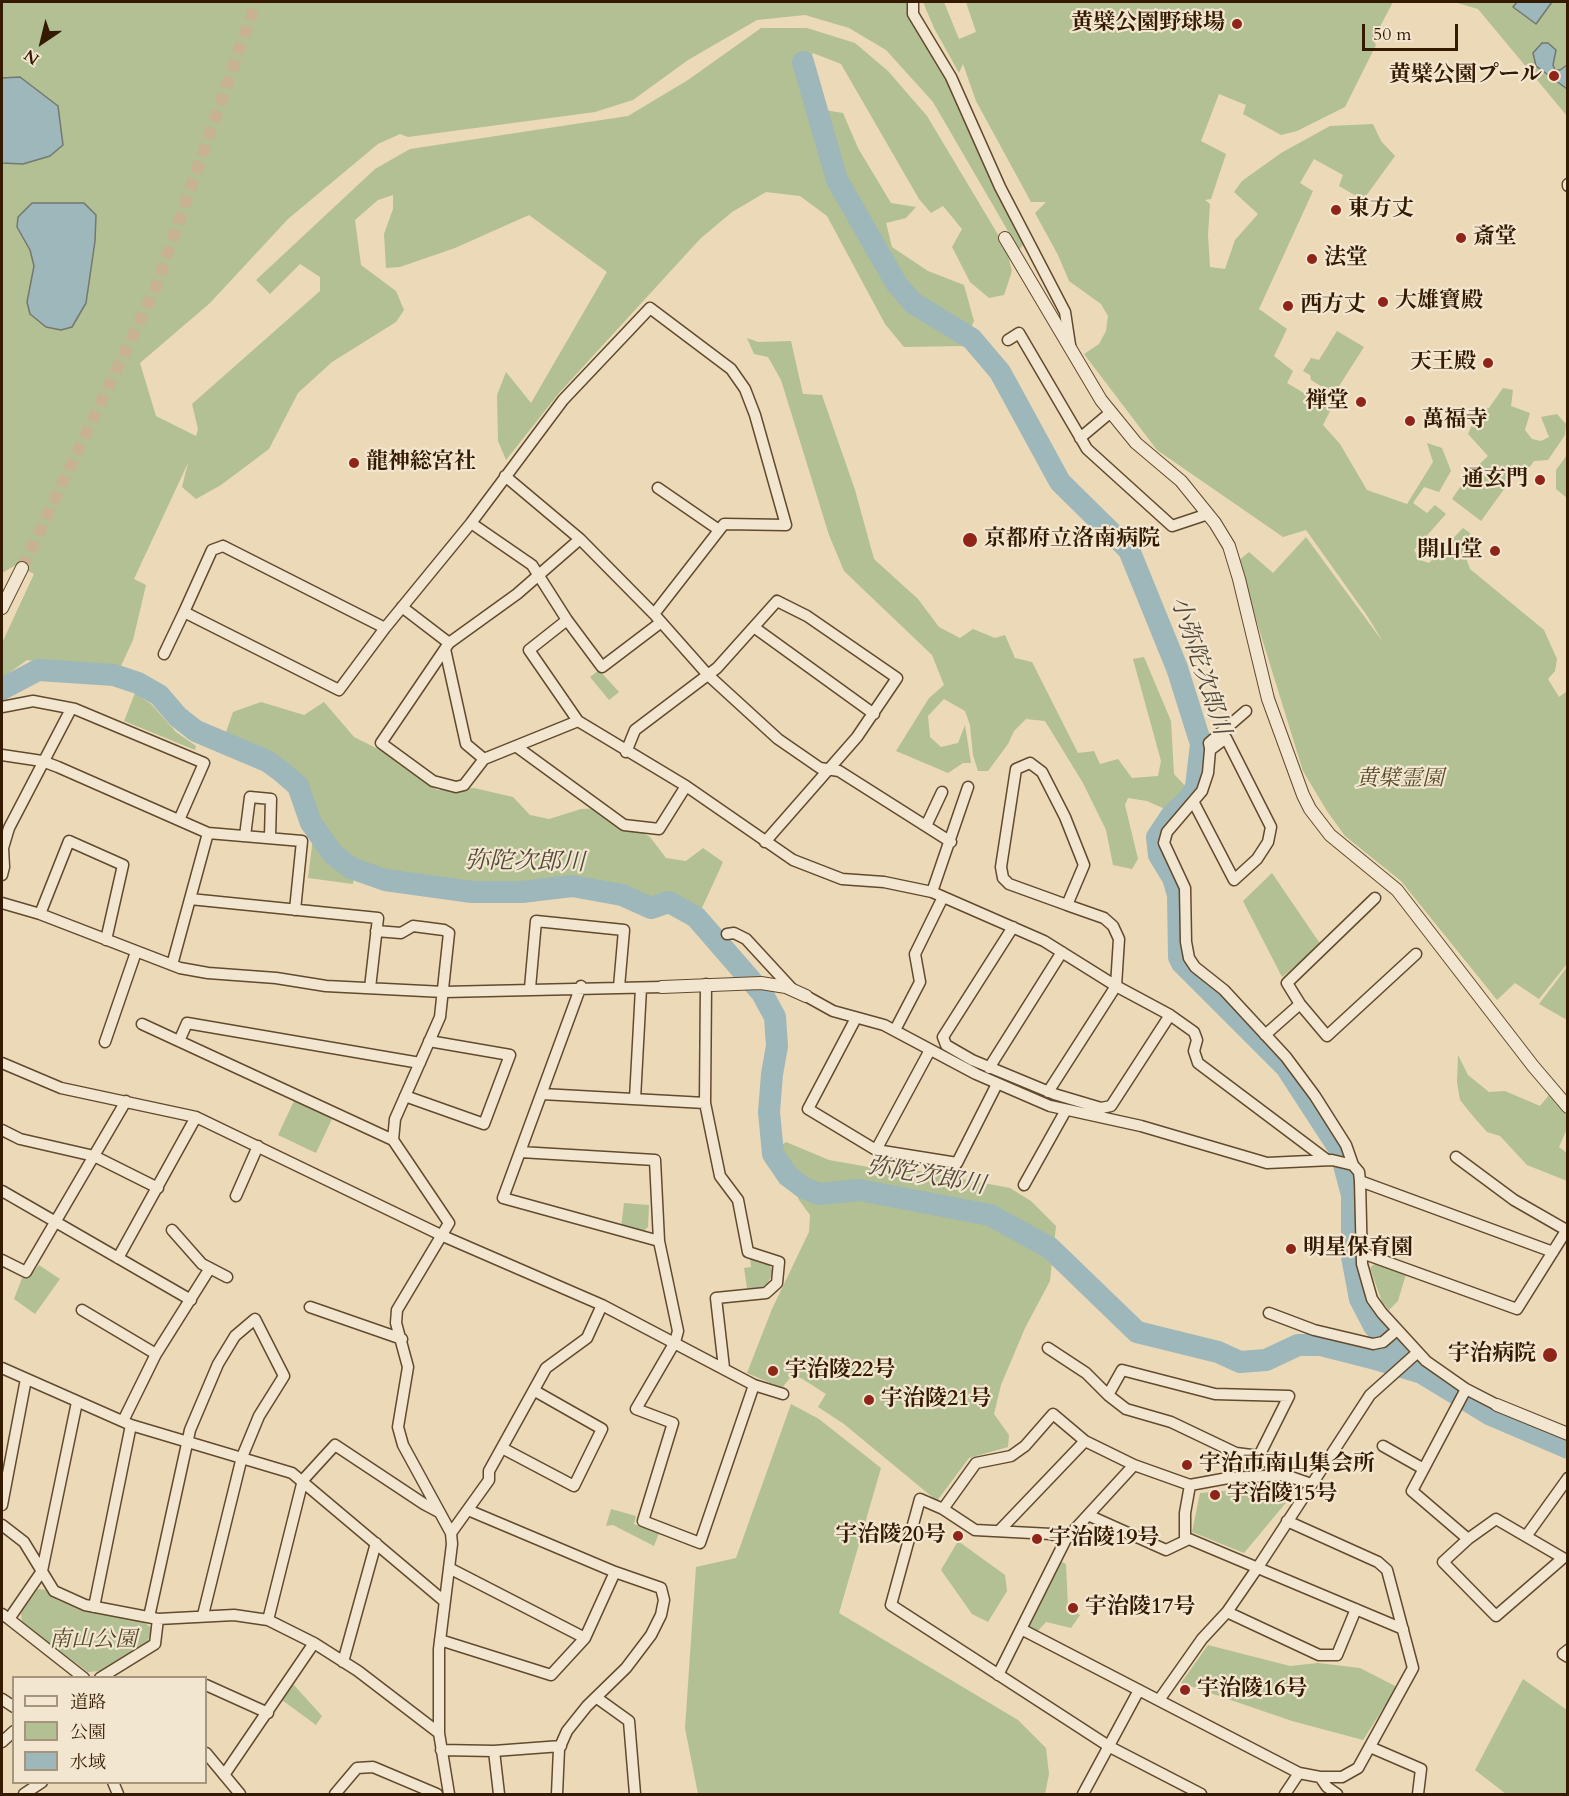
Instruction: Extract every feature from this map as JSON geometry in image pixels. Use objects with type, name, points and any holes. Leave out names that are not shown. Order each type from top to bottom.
[{"type":"street","points":[[913,2],[913,14],[951,77],[1000,187],[1065,312],[1070,351]]},
{"type":"street","points":[[1005,238],[1070,351],[1111,412],[1136,443],[1181,481],[1208,514],[1234,560],[1268,699],[1295,776],[1310,809],[1330,835],[1397,890],[1533,1066],[1568,1107]]},
{"type":"street","points":[[184,612],[339,690],[385,628],[471,523],[563,400],[650,308],[731,369],[744,389],[755,415],[786,525],[724,524],[657,618],[602,667],[567,620],[532,565],[471,523]]},
{"type":"street","points":[[1008,340],[1019,333],[1080,438],[1099,461],[1172,526],[1208,514]]},
{"type":"street","points":[[1080,438],[1111,412]]},
{"type":"street","points":[[505,476],[580,539],[657,618],[708,675],[778,740],[820,768],[839,771],[951,842]]},
{"type":"street","points":[[658,488],[719,531]]},
{"type":"street","points":[[578,721],[484,759],[464,785],[444,785],[433,781],[381,743],[447,646],[539,575],[580,539]]},
{"type":"street","points":[[164,654],[212,550],[223,546],[385,628]]},
{"type":"street","points":[[2,608],[22,568]]},
{"type":"street","points":[[626,752],[635,730],[708,675],[755,628],[777,601],[807,615],[897,678],[858,737],[765,842]]},
{"type":"street","points":[[402,607],[447,646],[466,744],[484,759]]},
{"type":"street","points":[[567,620],[529,650],[578,721],[626,752],[686,786],[792,860],[842,879],[884,882],[938,895],[1013,927],[1062,952],[1116,986],[1170,1015],[1194,1032],[1197,1040],[1194,1051],[1198,1063],[1329,1160]]},
{"type":"street","points":[[755,628],[874,714]]},
{"type":"street","points":[[2,706],[33,701],[71,709],[204,763],[179,820]]},
{"type":"street","points":[[2,875],[5,827],[71,709]]},
{"type":"street","points":[[1245,711],[1209,743],[1208,773],[1202,791],[1194,803],[1167,831],[1164,843],[1185,888],[1186,942],[1189,958],[1195,967],[1224,990],[1286,1057],[1315,1096],[1351,1154],[1350,1163]]},
{"type":"street","points":[[1194,803],[1234,880],[1257,859],[1268,842],[1271,826],[1226,738],[1210,750]]},
{"type":"street","points":[[517,747],[624,825],[659,829],[686,786]]},
{"type":"street","points":[[2,755],[42,761],[208,833],[302,841],[295,910]]},
{"type":"street","points":[[1048,1092],[1116,986],[1119,939],[1113,926],[1104,918],[1067,905],[1009,884],[1003,878],[1001,867],[1016,770],[1024,764],[1030,763],[1041,772],[1080,851],[1084,865],[1067,905]]},
{"type":"street","points":[[895,1030],[920,982],[915,954],[938,895],[968,787]]},
{"type":"street","points":[[926,826],[942,792]]},
{"type":"street","points":[[245,836],[250,797],[272,799],[270,837]]},
{"type":"street","points":[[172,965],[208,833]]},
{"type":"street","points":[[40,914],[69,841],[123,865],[106,940]]},
{"type":"street","points":[[1375,898],[1287,983],[1300,1004],[1327,1036],[1416,954]]},
{"type":"street","points":[[190,899],[378,918],[370,988]]},
{"type":"street","points":[[2,903],[40,914],[172,965],[208,973],[370,988],[444,992],[581,986],[641,988],[723,983],[772,984],[806,996],[833,1011],[895,1030],[998,1084],[1066,1110],[1141,1126],[1267,1163],[1329,1160],[1350,1163],[1359,1172],[1362,1253],[1367,1290],[1394,1333],[1415,1354],[1464,1391],[1568,1434]]},
{"type":"street","points":[[530,988],[536,921],[624,930],[619,987]]},
{"type":"street","points":[[376,931],[401,933],[413,926],[444,930],[449,933],[440,1017],[395,1119],[393,1140]]},
{"type":"street","points":[[1013,927],[943,1037],[946,1045],[989,1068],[1048,1092],[1101,1108],[1111,1106],[1170,1015]]},
{"type":"street","points":[[727,934],[734,933],[746,939],[793,991]]},
{"type":"street","points":[[105,1042],[136,952]]},
{"type":"street","points":[[989,1068],[1062,952]]},
{"type":"street","points":[[706,984],[705,1103],[720,1176],[738,1200],[748,1252],[779,1262],[777,1283],[766,1293],[716,1298],[724,1368]]},
{"type":"street","points":[[581,986],[503,1198],[659,1241]]},
{"type":"street","points":[[635,1099],[641,988]]},
{"type":"street","points":[[1265,1035],[1300,1004]]},
{"type":"street","points":[[856,1018],[808,1109],[876,1150],[957,1163],[998,1084]]},
{"type":"street","points":[[180,1040],[187,1023],[420,1063]]},
{"type":"street","points":[[141,1024],[393,1140],[449,1223],[398,1310],[396,1323],[408,1367],[398,1427],[403,1444],[451,1533],[440,1640],[439,1733],[449,1794]]},
{"type":"street","points":[[405,1096],[484,1125],[510,1055],[429,1041]]},
{"type":"street","points":[[876,1150],[930,1050]]},
{"type":"street","points":[[2,1063],[61,1088],[196,1117],[443,1236],[602,1305],[754,1385],[783,1394]]},
{"type":"street","points":[[542,1094],[705,1103]]},
{"type":"street","points":[[2,1260],[26,1272],[126,1101]]},
{"type":"street","points":[[1024,1185],[1066,1110]]},
{"type":"street","points":[[118,1258],[196,1117]]},
{"type":"street","points":[[2,1130],[20,1138],[94,1156],[158,1188]]},
{"type":"street","points":[[236,1196],[258,1146]]},
{"type":"street","points":[[520,1152],[656,1160],[659,1241],[678,1331],[675,1342],[636,1409],[673,1423],[643,1521],[700,1543],[754,1385]]},
{"type":"street","points":[[1362,1253],[1517,1309],[1567,1231],[1514,1200],[1456,1157]]},
{"type":"street","points":[[1360,1181],[1553,1252]]},
{"type":"street","points":[[2,1191],[190,1300]]},
{"type":"street","points":[[172,1230],[202,1264],[227,1277]]},
{"type":"street","points":[[94,1607],[127,1423],[156,1354],[210,1268]]},
{"type":"street","points":[[451,1533],[489,1480],[489,1471],[546,1368],[587,1338],[602,1305]]},
{"type":"street","points":[[310,1307],[402,1339]]},
{"type":"street","points":[[82,1310],[156,1354]]},
{"type":"street","points":[[1269,1313],[1314,1330],[1373,1344],[1394,1333]]},
{"type":"street","points":[[114,1674],[155,1644],[154,1618],[190,1431],[218,1364],[235,1336],[255,1319],[284,1376],[259,1416],[242,1458],[204,1615]]},
{"type":"street","points":[[1048,1348],[1086,1373],[1126,1409],[1171,1422],[1236,1453],[1258,1456],[1286,1475],[1311,1484]]},
{"type":"street","points":[[1159,1701],[1202,1638],[1227,1612],[1370,1395],[1391,1373],[1415,1354]]},
{"type":"street","points":[[2,1368],[127,1423],[292,1473],[444,1601]]},
{"type":"street","points":[[1108,1395],[1122,1370],[1215,1394],[1289,1396],[1258,1456]]},
{"type":"street","points":[[2,1505],[26,1379]]},
{"type":"street","points":[[502,1448],[574,1486],[602,1428],[535,1391]]},
{"type":"street","points":[[1464,1391],[1412,1491],[1468,1539]]},
{"type":"street","points":[[77,1402],[42,1572],[5,1617],[83,1676]]},
{"type":"street","points":[[943,1509],[976,1463],[1011,1456],[1025,1446],[1053,1414],[1085,1441],[1134,1466],[1191,1485],[1228,1478],[1286,1475]]},
{"type":"street","points":[[999,1531],[1085,1441]]},
{"type":"street","points":[[268,1620],[303,1480],[335,1445],[439,1512]]},
{"type":"street","points":[[1383,1446],[1422,1468]]},
{"type":"street","points":[[998,1675],[1066,1539],[1090,1516],[1134,1466]]},
{"type":"street","points":[[1527,1535],[1568,1478]]},
{"type":"street","points":[[1185,1540],[1185,1513],[1191,1485]]},
{"type":"street","points":[[1066,1539],[1051,1534],[975,1530],[943,1509],[920,1499],[891,1605],[1110,1748],[1201,1794]]},
{"type":"street","points":[[468,1510],[615,1572],[661,1588],[664,1600],[661,1615],[651,1635],[626,1668],[574,1723],[561,1746],[557,1794]]},
{"type":"street","points":[[1090,1516],[1166,1550],[1189,1539],[1403,1629]]},
{"type":"street","points":[[1496,1519],[1563,1558],[1496,1616],[1443,1562],[1468,1539],[1496,1519]]},
{"type":"street","points":[[1021,1629],[1299,1773],[1320,1777],[1342,1777],[1358,1768],[1413,1668],[1387,1570],[1378,1562],[1287,1521]]},
{"type":"street","points":[[2,1525],[24,1542],[54,1591],[94,1607],[154,1618],[234,1615],[268,1620],[314,1643],[343,1662],[439,1733]]},
{"type":"street","points":[[343,1662],[376,1543]]},
{"type":"street","points":[[449,1568],[585,1638]]},
{"type":"street","points":[[440,1640],[551,1675],[585,1638],[615,1572]]},
{"type":"street","points":[[1227,1612],[1319,1655],[1337,1655],[1356,1610]]},
{"type":"street","points":[[224,1775],[314,1643]]},
{"type":"street","points":[[1568,1650],[1563,1654],[1568,1657]]},
{"type":"street","points":[[207,1685],[268,1713]]},
{"type":"street","points":[[1083,1794],[1110,1748],[1138,1690]]},
{"type":"street","points":[[597,1698],[629,1721],[635,1794]]},
{"type":"street","points":[[441,1750],[494,1751],[561,1746]]},
{"type":"street","points":[[1370,1747],[1421,1769],[1418,1794]]},
{"type":"street","points":[[494,1751],[499,1794]]},
{"type":"street","points":[[207,1754],[240,1794]]},
{"type":"street","points":[[335,1794],[357,1768],[373,1767],[437,1794]]},
{"type":"street","points":[[1285,1794],[1299,1773]]},
{"type":"street","points":[[1320,1777],[1327,1787],[1337,1794]]},
{"type":"street","points":[[24,1794],[39,1784]]},
{"type":"green space","points":[[2,2],[910,2],[1026,241],[1019,250],[933,102],[886,50],[849,28],[805,15],[757,20],[688,60],[633,100],[595,112],[408,137],[400,134],[378,144],[288,219],[210,303],[140,363],[156,416],[196,436],[198,429],[192,404],[320,291],[320,277],[300,264],[270,294],[256,280],[375,169],[410,149],[628,116],[688,80],[761,28],[807,28],[855,43],[888,71],[927,116],[1006,248],[1012,271],[1004,295],[989,298],[970,282],[952,247],[962,229],[943,206],[931,213],[919,199],[841,64],[813,53],[804,76],[812,108],[843,113],[858,148],[891,203],[916,207],[906,218],[886,223],[892,247],[928,271],[964,285],[974,321],[963,346],[904,347],[885,324],[827,216],[800,196],[766,192],[732,212],[700,239],[559,393],[506,460],[498,441],[497,395],[506,372],[531,403],[607,272],[529,215],[455,248],[400,267],[386,268],[384,234],[393,209],[393,195],[378,200],[355,220],[361,265],[396,291],[404,310],[396,322],[332,362],[298,393],[269,449],[221,485],[196,499],[182,487],[188,463],[134,579],[146,585],[133,640],[120,668],[64,665],[27,660],[2,678],[2,643],[34,574],[16,565],[2,573]]},
{"type":"green space","name":"黄檗霊園","points":[[923,2],[944,2],[959,39],[976,32],[966,2],[1393,2],[1373,40],[1376,45],[1345,107],[1297,131],[1281,135],[1243,114],[1246,105],[1219,94],[1201,141],[1226,154],[1211,199],[1205,200],[1210,204],[1208,235],[1210,267],[1225,269],[1235,240],[1258,214],[1234,192],[1242,181],[1281,153],[1330,126],[1373,124],[1381,141],[1395,156],[1363,200],[1339,186],[1343,175],[1314,159],[1300,183],[1313,191],[1259,309],[1287,329],[1274,356],[1293,371],[1287,383],[1331,409],[1323,425],[1340,444],[1367,490],[1407,504],[1433,462],[1427,443],[1442,448],[1451,471],[1439,492],[1424,487],[1413,503],[1427,513],[1435,505],[1446,514],[1414,550],[1420,560],[1429,563],[1463,528],[1470,533],[1464,552],[1470,569],[1544,630],[1557,659],[1555,671],[1548,679],[1559,697],[1567,691],[1567,964],[1539,999],[1515,983],[1497,1000],[1401,881],[1345,836],[1327,811],[1303,771],[1238,561],[1249,552],[1273,573],[1306,537],[1383,642],[1368,617],[1306,530],[1283,537],[1157,450],[1084,354],[1099,344],[1106,331],[1108,316],[1101,304],[1069,281],[1035,213],[1046,202],[1031,202],[976,101],[963,64],[959,73],[934,28]]},
{"type":"green space","name":"黄檗公園プール","points":[[1454,2],[1567,2],[1567,116],[1478,9]]},
{"type":"green space","points":[[1337,331],[1364,347],[1334,394],[1311,380],[1310,375],[1303,371],[1311,358],[1319,360]]},
{"type":"green space","points":[[747,338],[758,342],[791,341],[803,394],[822,395],[855,490],[874,559],[918,599],[939,627],[960,638],[973,629],[995,638],[1005,635],[1015,658],[1032,662],[1078,753],[1094,751],[1100,764],[1118,759],[1132,778],[1158,776],[1161,761],[1133,659],[1144,657],[1171,721],[1174,774],[1187,788],[1167,810],[1147,801],[1128,798],[1125,805],[1138,859],[1132,869],[1113,865],[1106,830],[1083,783],[1045,721],[1026,719],[1014,731],[1008,744],[988,771],[978,771],[973,755],[970,725],[965,711],[944,699],[928,716],[930,737],[941,747],[958,743],[965,725],[971,763],[963,763],[948,773],[896,751],[929,698],[944,685],[932,655],[844,571],[829,535],[781,380],[768,357],[754,354]]},
{"type":"green space","points":[[1503,388],[1513,390],[1511,406],[1530,413],[1525,430],[1532,439],[1541,441],[1549,437],[1541,417],[1557,414],[1566,424],[1565,435],[1548,460],[1534,461],[1528,469],[1520,467],[1481,521],[1452,499],[1469,474],[1488,456],[1468,434],[1478,411],[1489,408]]},
{"type":"green space","points":[[1567,455],[1567,498],[1556,489],[1556,470]]},
{"type":"green space","points":[[599,670],[619,692],[609,700],[590,677]]},
{"type":"green space","points":[[135,693],[151,704],[176,732],[196,746],[195,750],[124,721]]},
{"type":"green space","points":[[261,702],[304,715],[324,702],[354,737],[382,751],[437,790],[474,788],[513,797],[530,815],[549,819],[581,809],[603,808],[650,837],[666,858],[686,861],[703,848],[723,862],[702,908],[673,895],[650,901],[610,886],[564,876],[518,887],[435,881],[384,873],[345,855],[320,826],[306,787],[275,762],[225,735],[233,712]]},
{"type":"green space","points":[[313,838],[343,869],[354,874],[353,884],[308,878]]},
{"type":"green space","points":[[1272,873],[1321,945],[1282,977],[1243,901]]},
{"type":"green space","points":[[1567,967],[1567,1020],[1539,1004]]},
{"type":"green space","points":[[1458,1055],[1468,1075],[1489,1092],[1505,1091],[1540,1106],[1549,1095],[1567,1115],[1566,1131],[1559,1147],[1567,1153],[1567,1181],[1527,1165],[1500,1136],[1487,1132],[1472,1115],[1460,1100],[1457,1082]]},
{"type":"green space","points":[[294,1101],[332,1119],[316,1153],[278,1135]]},
{"type":"green space","points":[[786,1142],[829,1160],[880,1169],[920,1171],[1010,1188],[1031,1201],[1056,1226],[1050,1281],[1025,1328],[1001,1385],[994,1414],[1009,1435],[1008,1447],[969,1458],[937,1501],[844,1424],[818,1407],[826,1394],[801,1378],[790,1378],[782,1388],[747,1373],[772,1309],[809,1232],[810,1215],[799,1200],[780,1157],[780,1146]]},
{"type":"green space","points":[[624,1203],[649,1205],[648,1227],[641,1233],[621,1228]]},
{"type":"green space","points":[[750,1257],[767,1263],[774,1271],[767,1284],[760,1288],[747,1288],[744,1268],[751,1267]]},
{"type":"green space","points":[[1376,1262],[1406,1274],[1398,1301],[1389,1310],[1382,1302],[1370,1268]]},
{"type":"green space","points":[[39,1265],[60,1279],[35,1314],[14,1299],[22,1278],[30,1276]]},
{"type":"green space","points":[[791,1404],[819,1419],[881,1468],[839,1613],[1018,1720],[1046,1748],[1049,1774],[1045,1794],[698,1794],[685,1728],[696,1567],[736,1558]]},
{"type":"green space","points":[[1230,1455],[1274,1472],[1220,1474]]},
{"type":"green space","points":[[1285,1486],[1294,1493],[1244,1553],[1192,1532],[1200,1493]]},
{"type":"green space","points":[[611,1509],[636,1516],[634,1524],[659,1533],[654,1546],[613,1525],[606,1526]]},
{"type":"green space","points":[[958,1541],[1005,1575],[1007,1591],[988,1622],[972,1614],[941,1570]]},
{"type":"green space","points":[[1058,1560],[1066,1564],[1068,1607],[1080,1615],[1071,1628],[1046,1622],[1037,1632],[1026,1627]]},
{"type":"green space","name":"南山公園","points":[[38,1589],[48,1590],[53,1598],[80,1610],[143,1622],[152,1628],[146,1646],[99,1671],[88,1672],[22,1623],[21,1613]]},
{"type":"green space","points":[[1208,1645],[1290,1666],[1318,1663],[1360,1668],[1397,1687],[1363,1740],[1292,1721],[1181,1683]]},
{"type":"green space","points":[[1523,1679],[1567,1710],[1567,1794],[1506,1794],[1475,1770]]},
{"type":"green space","points":[[293,1684],[322,1716],[316,1725],[282,1700]]},
{"type":"water","points":[[1517,2],[1552,2],[1536,24],[1513,7]]},
{"type":"water","points":[[1542,43],[1548,43],[1556,50],[1553,65],[1555,70],[1560,70],[1567,65],[1567,89],[1536,66],[1533,53]]},
{"type":"water","points":[[20,77],[58,106],[63,145],[50,156],[23,164],[2,163],[2,78]]},
{"type":"water","points":[[32,203],[84,203],[96,215],[95,241],[86,303],[72,327],[61,330],[46,327],[30,314],[27,302],[34,266],[30,250],[17,227],[18,217]]},
{"type":"waterway","name":"小弥陀次郎川","points":[[803,62],[837,180],[896,283],[913,303],[972,339],[1000,372],[1060,482],[1129,550],[1177,668],[1201,744],[1196,787],[1190,798],[1171,816],[1157,837],[1159,855],[1173,878],[1178,895],[1179,957],[1182,963],[1286,1067],[1340,1150],[1352,1195],[1352,1257],[1360,1299],[1374,1326],[1416,1368]]},
{"type":"waterway","name":"弥陀次郎川","points":[[2,689],[38,670],[114,675],[138,683],[159,695],[178,717],[196,731],[267,761],[282,772],[298,786],[311,823],[333,854],[351,868],[385,880],[472,892],[522,892],[572,886],[622,895],[651,908],[669,902],[696,917],[762,993],[775,1017],[777,1046],[769,1112],[773,1154],[788,1176],[804,1188],[819,1194],[859,1190],[990,1215],[1050,1248],[1137,1332],[1218,1352],[1240,1362],[1266,1360],[1298,1345],[1321,1345],[1372,1358],[1422,1373],[1491,1415],[1568,1448]]},
{"type":"tunnel","points":[[22,568],[155,289],[256,2]]},
{"type":"place","name":"黄檗公園野球場","points":[[1237,24]]},
{"type":"place","name":"黄檗公園プール","points":[[1554,76]]},
{"type":"place","name":"東方丈","points":[[1336,210]]},
{"type":"place","name":"斎堂","points":[[1461,238]]},
{"type":"place","name":"法堂","points":[[1312,259]]},
{"type":"place","name":"大雄寶殿","points":[[1383,302]]},
{"type":"place","name":"西方丈","points":[[1288,306]]},
{"type":"place","name":"天王殿","points":[[1488,363]]},
{"type":"place","name":"禅堂","points":[[1361,402]]},
{"type":"place","name":"萬福寺","points":[[1410,421]]},
{"type":"place","name":"龍神総宮社","points":[[354,463]]},
{"type":"place","name":"通玄門","points":[[1540,480]]},
{"type":"place","name":"京都府立洛南病院","points":[[970,540]]},
{"type":"place","name":"開山堂","points":[[1495,551]]},
{"type":"place","name":"明星保育園","points":[[1291,1249]]},
{"type":"place","name":"宇治病院","points":[[1550,1355]]},
{"type":"place","name":"宇治陵22号","points":[[773,1371]]},
{"type":"place","name":"宇治陵21号","points":[[869,1400]]},
{"type":"place","name":"宇治市南山集会所","points":[[1187,1465]]},
{"type":"place","name":"宇治陵15号","points":[[1215,1495]]},
{"type":"place","name":"宇治陵20号","points":[[958,1536]]},
{"type":"place","name":"宇治陵19号","points":[[1037,1539]]},
{"type":"place","name":"宇治陵17号","points":[[1073,1608]]},
{"type":"place","name":"宇治陵16号","points":[[1185,1690]]}]
